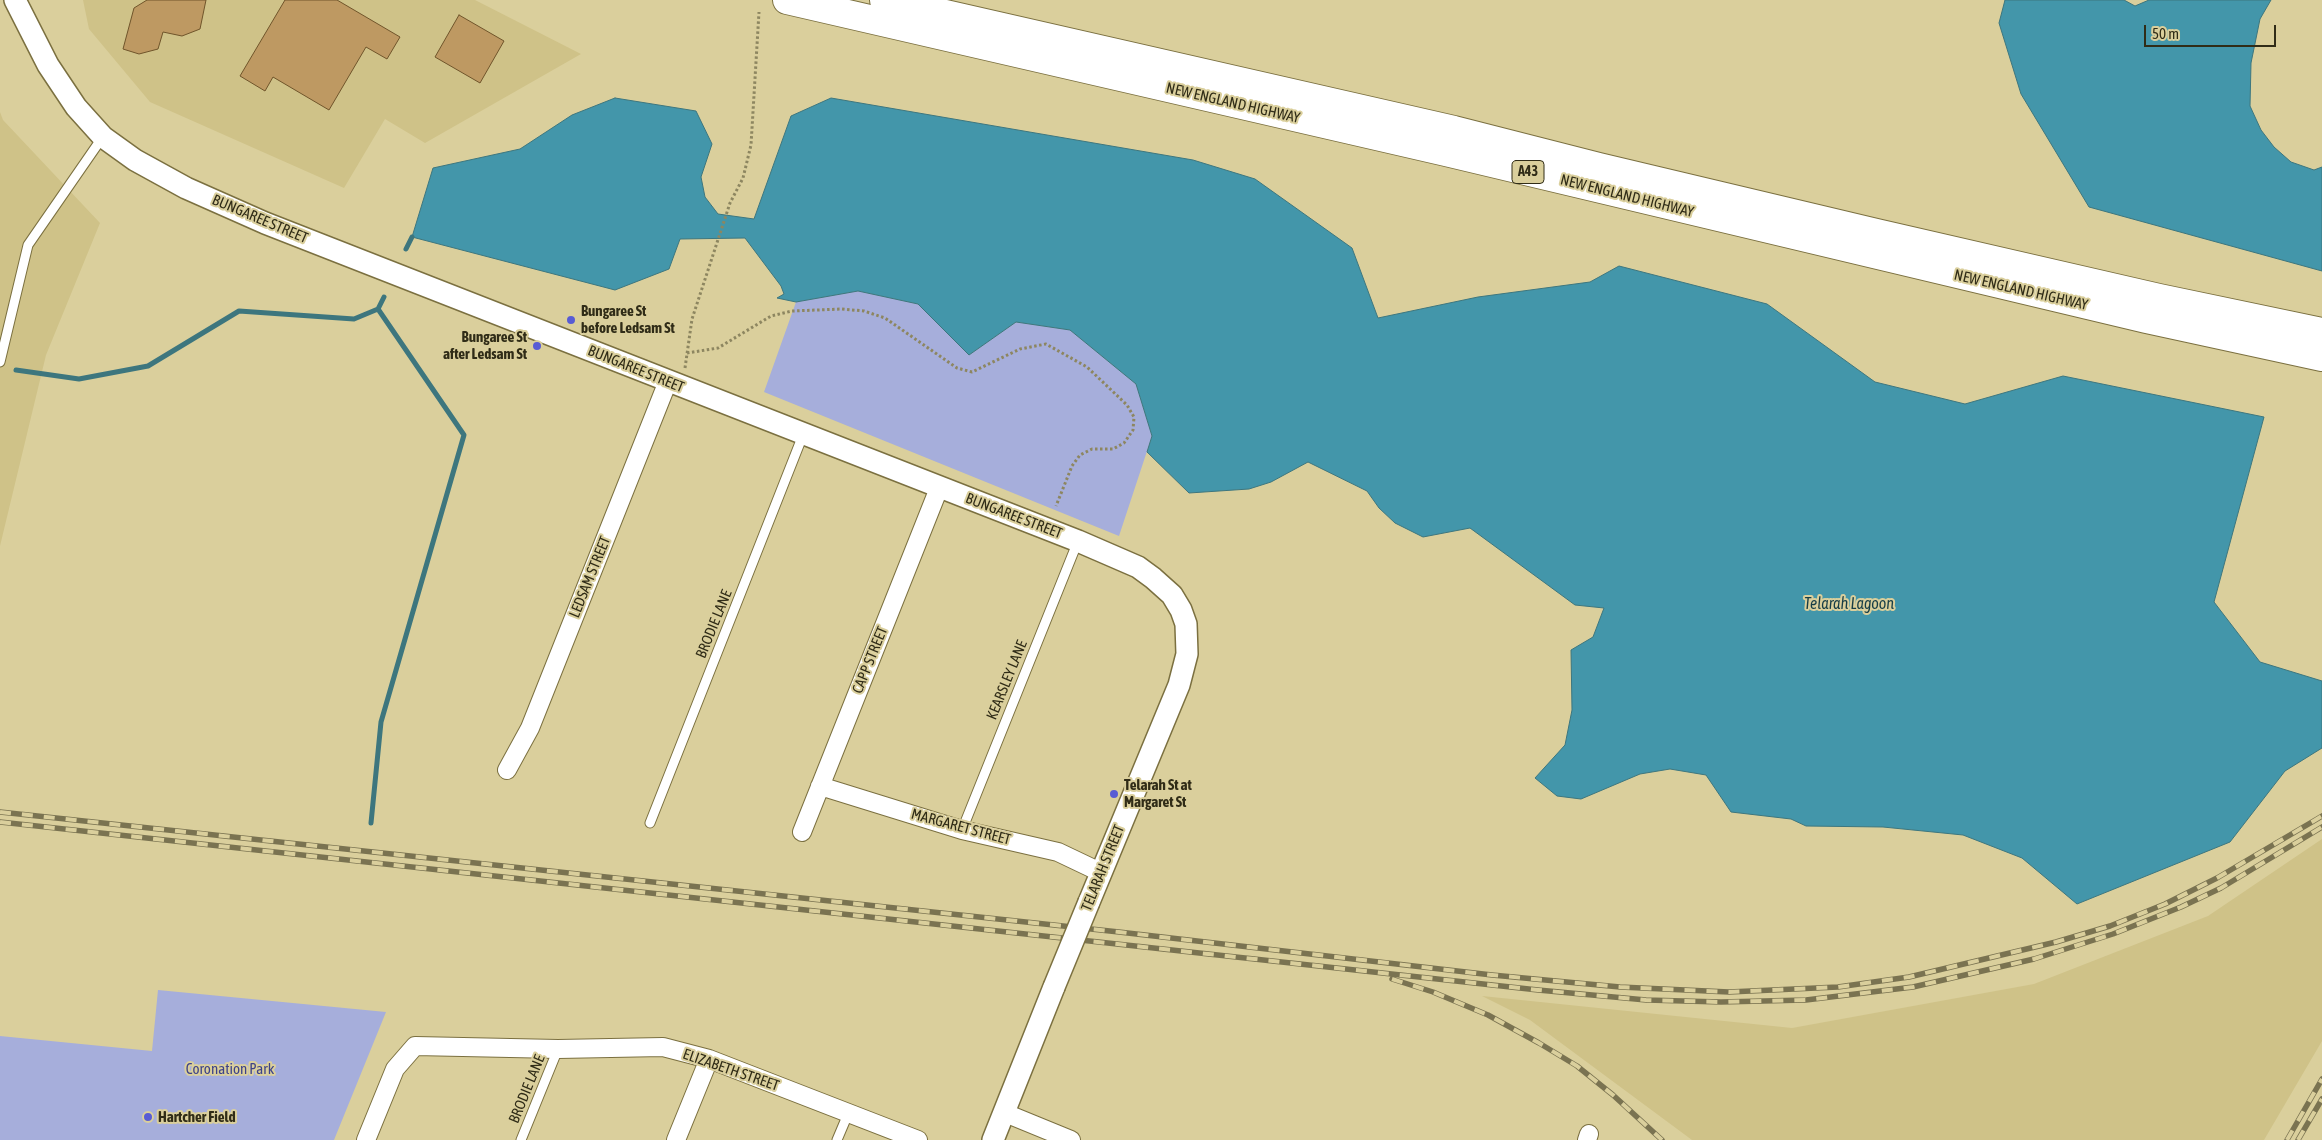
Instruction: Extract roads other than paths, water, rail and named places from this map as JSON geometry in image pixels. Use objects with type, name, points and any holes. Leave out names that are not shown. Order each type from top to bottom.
[{"type":"highway","name":"NEW ENGLAND HIGHWAY","points":[[787,0],[1436,150],[1800,238],[2270,335],[2322,332]]},
{"type":"highway","name":"NEW ENGLAND HIGHWAY","points":[[884,0],[1454,130],[2270,335],[2322,357]]},
{"type":"street","name":"BUNGAREE STREET","points":[[15,0],[48,65],[76,107],[102,137],[160,174],[264,223],[676,376],[803,435],[1078,541],[1138,567],[1172,594]]},
{"type":"street","name":"BUNGAREE STREET","points":[[31,0],[48,65]]},
{"type":"street","name":"LEDSAM STREET","points":[[507,770],[530,728],[676,376]]},
{"type":"street","name":"CAPP STREET","points":[[802,832],[939,488]]},
{"type":"street","name":"TELARAH STREET","points":[[993,1140],[1100,872],[1179,685],[1187,654],[1186,624],[1172,594]]},
{"type":"street","name":"MARGARET STREET","points":[[820,786],[962,830],[1058,852],[1100,872]]},
{"type":"street","name":"ELIZABETH STREET","points":[[366,1140],[395,1068],[415,1046],[558,1049],[663,1047],[709,1059],[918,1140]]},
{"type":"street","points":[[676,1140],[709,1059]]},
{"type":"street","points":[[1004,1113],[1071,1140]]},
{"type":"lane","points":[[0,362],[28,245],[102,137]]},
{"type":"lane","name":"BRODIE LANE","points":[[650,822],[803,435]]},
{"type":"lane","name":"KEARSLEY LANE","points":[[962,830],[1078,541]]},
{"type":"lane","name":"BRODIE LANE","points":[[521,1140],[558,1049]]},
{"type":"lane","points":[[837,1140],[848,1114]]},
{"type":"water","points":[[2005,0],[2124,0],[2135,6],[2149,0],[2271,0],[2260,19],[2251,63],[2250,106],[2261,130],[2274,147],[2291,162],[2314,170],[2322,167],[2322,271],[2089,207],[2021,94],[1999,23]]},
{"type":"water","name":"Telarah Lagoon","points":[[615,98],[696,111],[712,144],[701,177],[705,197],[718,214],[754,219],[791,116],[831,98],[1193,160],[1255,179],[1352,248],[1378,318],[1478,297],[1590,282],[1619,266],[1767,304],[1875,382],[1965,404],[2063,376],[2264,417],[2214,602],[2260,662],[2322,681],[2322,748],[2285,771],[2230,842],[2077,904],[2022,858],[1963,835],[1883,827],[1806,826],[1791,819],[1731,812],[1706,775],[1670,769],[1640,774],[1581,799],[1557,796],[1535,778],[1565,745],[1572,710],[1571,650],[1593,637],[1604,608],[1575,605],[1470,528],[1423,537],[1395,523],[1379,508],[1367,491],[1308,462],[1271,482],[1249,489],[1189,493],[1147,452],[1152,436],[1136,384],[1070,330],[1016,322],[969,355],[918,304],[858,291],[796,302],[777,298],[784,294],[781,286],[745,238],[680,239],[669,269],[615,290],[412,237],[433,168],[520,149],[572,115]]},
{"type":"waterway","points":[[406,249],[412,237]]},
{"type":"waterway","points":[[16,370],[79,379],[148,366],[239,311],[354,319],[378,309],[384,297]]},
{"type":"waterway","points":[[371,823],[381,722],[464,435],[378,309]]},
{"type":"railway","points":[[0,812],[1119,932],[1492,975],[1620,987],[1729,992],[1838,987],[1909,977],[2056,942],[2110,926],[2165,904],[2217,878],[2322,816]]},
{"type":"railway","points":[[0,822],[1538,990],[1646,1000],[1721,1002],[1806,1000],[1913,987],[2034,959],[2113,934],[2181,907],[2221,888],[2322,827]]},
{"type":"railway","points":[[1392,979],[1433,992],[1488,1015],[1539,1043],[1577,1066],[1613,1095],[1662,1140]]},
{"type":"railway","points":[[2287,1140],[2322,1079]]},
{"type":"railway","points":[[2298,1140],[2322,1099]]},
{"type":"place","name":"Bungaree St before Ledsam St","points":[[571,320]]},
{"type":"place","name":"Bungaree St after Ledsam St","points":[[537,346]]},
{"type":"place","name":"Telarah St at Margaret St","points":[[1114,794]]},
{"type":"place","name":"Hartcher Field","points":[[148,1117]]},
{"type":"park label","name":"Coronation Park","points":[[230,1069]]}]
